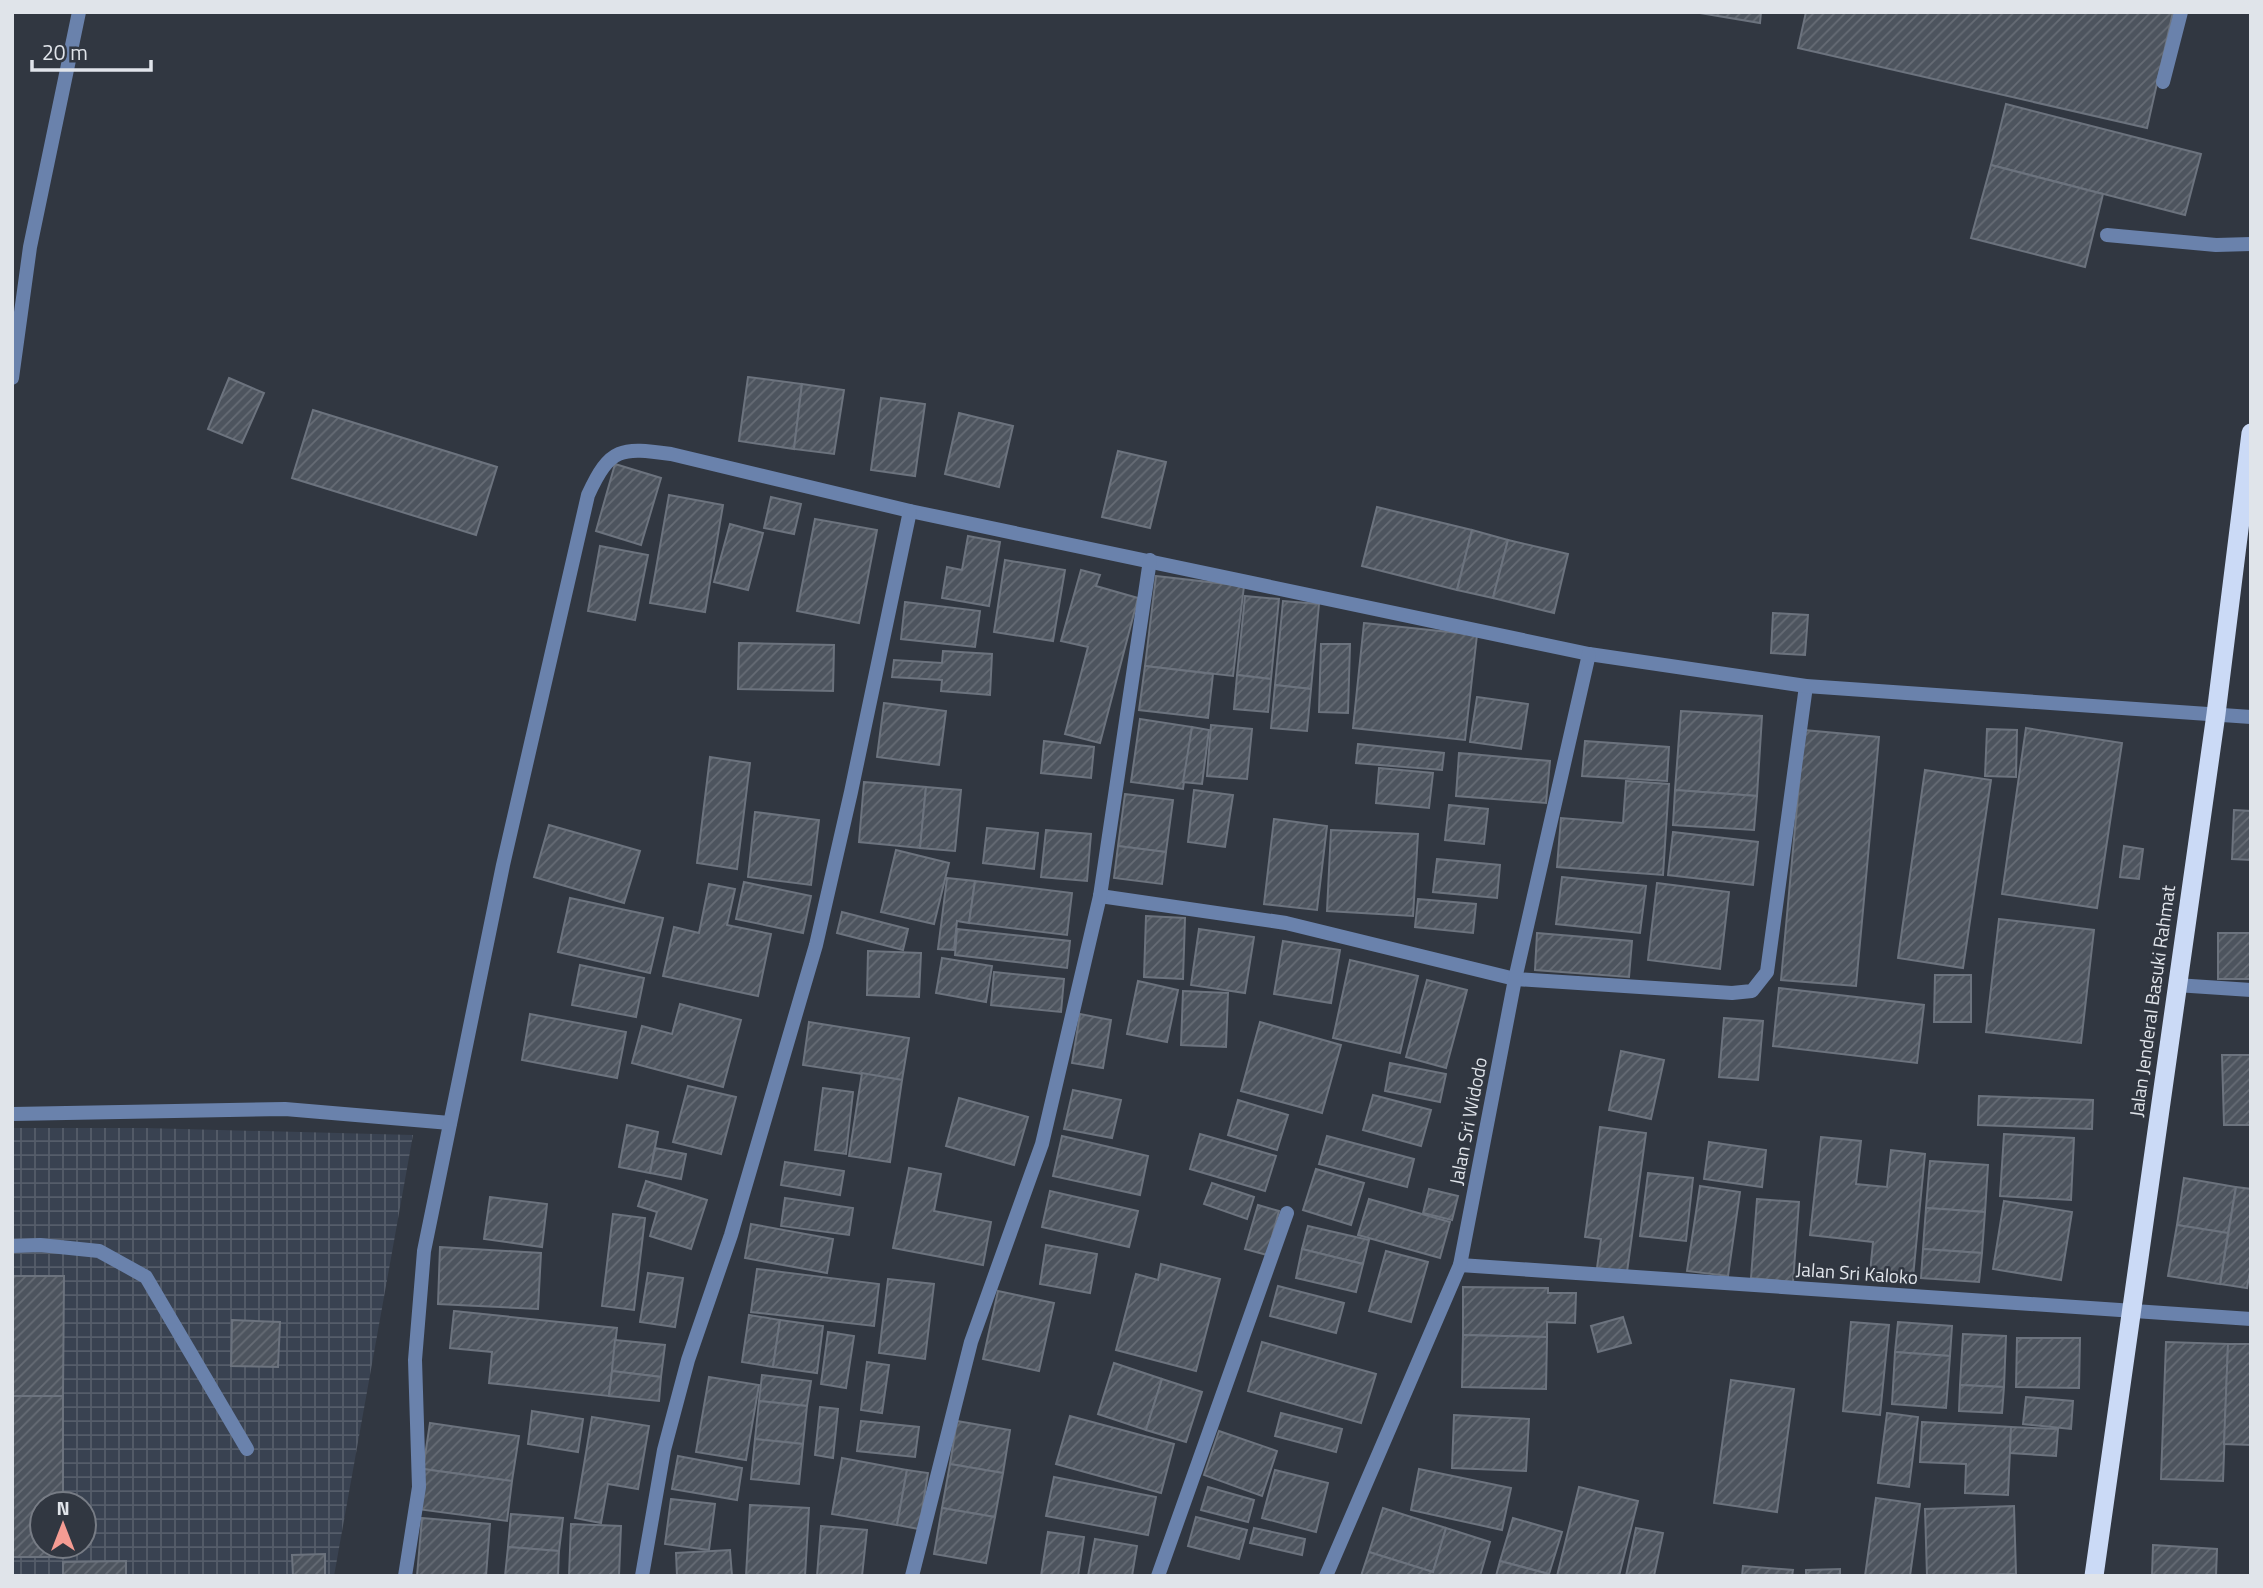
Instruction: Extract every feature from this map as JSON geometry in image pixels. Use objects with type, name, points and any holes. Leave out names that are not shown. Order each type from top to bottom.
[{"type":"highway","name":"Jalan Jenderal Basuki Rahmat","points":[[2094,1576],[2216,714],[2251,433]]},
{"type":"street","points":[[12,378],[30,247],[79,12]]},
{"type":"street","points":[[2163,82],[2181,12]]},
{"type":"street","points":[[2107,235],[2216,245],[2251,244]]},
{"type":"street","points":[[405,1576],[419,1487],[415,1360],[424,1251],[509,839],[588,495],[600,470],[616,453],[640,449],[671,454],[910,511],[1588,654],[1806,686],[2251,717]]},
{"type":"street","points":[[642,1576],[664,1450],[688,1360],[731,1235],[816,944],[910,511]]},
{"type":"street","points":[[912,1576],[971,1342],[1042,1144],[1100,896],[1150,560]]},
{"type":"street","name":"Jalan Sri Widodo","points":[[1326,1576],[1460,1265],[1515,979],[1588,654]]},
{"type":"street","points":[[1100,896],[1286,923],[1515,979],[1732,993],[1752,991],[1767,972],[1806,686]]},
{"type":"street","points":[[2176,985],[2251,990]]},
{"type":"street","points":[[12,1114],[285,1110],[450,1123]]},
{"type":"street","points":[[1158,1576],[1287,1213]]},
{"type":"street","points":[[12,1246],[40,1245],[99,1251],[146,1277],[247,1449]]},
{"type":"street","name":"Jalan Sri Kaloko","points":[[1460,1265],[2251,1320]]},
{"type":"shaded area","points":[[12,1128],[145,1128],[413,1135],[334,1576],[12,1576]]},
{"type":"building","points":[[1694,12],[1761,12],[1760,23]]},
{"type":"building","points":[[1806,12],[2173,12],[2147,128],[1798,48]]},
{"type":"building","points":[[2006,104],[2201,154],[2185,215],[1991,165]]},
{"type":"building","points":[[1991,165],[2103,194],[2085,267],[1971,238]]},
{"type":"building","points":[[748,377],[802,384],[794,449],[739,441]]},
{"type":"building","points":[[229,378],[264,393],[242,443],[208,429]]},
{"type":"building","points":[[802,384],[844,390],[834,454],[794,449]]},
{"type":"building","points":[[881,398],[925,404],[915,476],[871,470]]},
{"type":"building","points":[[313,410],[497,467],[476,535],[292,478]]},
{"type":"building","points":[[959,413],[1013,426],[999,487],[945,474]]},
{"type":"building","points":[[1118,451],[1166,462],[1150,528],[1102,517]]},
{"type":"building","points":[[615,464],[661,478],[641,545],[596,531]]},
{"type":"building","points":[[669,495],[723,505],[705,612],[650,603]]},
{"type":"building","points":[[771,497],[801,504],[794,534],[764,528]]},
{"type":"building","points":[[1377,507],[1472,530],[1457,590],[1362,566]]},
{"type":"building","points":[[815,519],[877,530],[859,623],[797,611]]},
{"type":"building","points":[[730,524],[763,533],[748,590],[714,582]]},
{"type":"building","points":[[1472,530],[1508,540],[1493,598],[1457,590]]},
{"type":"building","points":[[968,536],[1000,542],[989,606],[942,598],[947,567],[962,570]]},
{"type":"building","points":[[1508,540],[1568,554],[1554,613],[1493,598]]},
{"type":"building","points":[[600,546],[648,555],[635,620],[588,611]]},
{"type":"building","points":[[1005,560],[1065,570],[1053,641],[994,632]]},
{"type":"building","points":[[1081,570],[1100,575],[1096,586],[1138,598],[1100,743],[1065,734],[1088,647],[1061,641]]},
{"type":"building","points":[[1156,576],[1244,586],[1233,676],[1145,666]]},
{"type":"building","points":[[1245,596],[1279,599],[1271,679],[1237,675]]},
{"type":"building","points":[[1283,601],[1319,604],[1311,689],[1275,685]]},
{"type":"building","points":[[905,602],[980,611],[975,647],[901,639]]},
{"type":"building","points":[[1773,613],[1808,615],[1805,655],[1771,653]]},
{"type":"building","points":[[1364,623],[1477,635],[1465,740],[1353,728]]},
{"type":"building","points":[[739,643],[834,645],[833,691],[738,689]]},
{"type":"building","points":[[1321,644],[1350,644],[1348,713],[1319,712]]},
{"type":"building","points":[[943,651],[992,654],[990,695],[941,691],[942,680],[892,677],[894,660],[942,663]]},
{"type":"building","points":[[1145,666],[1213,674],[1208,718],[1139,710]]},
{"type":"building","points":[[1237,675],[1271,679],[1268,712],[1234,709]]},
{"type":"building","points":[[1275,685],[1311,689],[1307,731],[1271,728]]},
{"type":"building","points":[[1477,697],[1528,704],[1521,749],[1470,742]]},
{"type":"building","points":[[884,703],[946,711],[939,765],[877,757]]},
{"type":"building","points":[[1681,711],[1762,716],[1757,796],[1675,790]]},
{"type":"building","points":[[1140,719],[1192,727],[1183,789],[1131,782]]},
{"type":"building","points":[[1211,725],[1252,729],[1247,779],[1207,776]]},
{"type":"building","points":[[1192,727],[1209,730],[1202,784],[1183,782]]},
{"type":"building","points":[[2026,728],[2122,743],[2097,908],[2002,894]]},
{"type":"building","points":[[1987,729],[2017,730],[2016,777],[1985,776]]},
{"type":"building","points":[[1804,730],[1879,737],[1856,986],[1781,980]]},
{"type":"building","points":[[1044,741],[1094,747],[1091,778],[1041,773]]},
{"type":"building","points":[[1585,741],[1669,747],[1667,781],[1582,776]]},
{"type":"building","points":[[1358,744],[1444,753],[1442,770],[1356,763]]},
{"type":"building","points":[[1459,753],[1550,761],[1546,803],[1456,796]]},
{"type":"building","points":[[710,757],[750,763],[737,869],[697,863]]},
{"type":"building","points":[[1379,768],[1433,773],[1429,808],[1376,803]]},
{"type":"building","points":[[1925,770],[1991,780],[1963,968],[1898,958]]},
{"type":"building","points":[[1626,781],[1669,784],[1663,875],[1557,867],[1561,818],[1623,823]]},
{"type":"building","points":[[864,782],[926,787],[920,848],[859,842]]},
{"type":"building","points":[[926,787],[961,790],[955,851],[920,848]]},
{"type":"building","points":[[1194,790],[1233,795],[1225,847],[1188,842]]},
{"type":"building","points":[[1675,790],[1757,796],[1754,830],[1673,825]]},
{"type":"building","points":[[1125,794],[1173,800],[1166,852],[1118,846]]},
{"type":"building","points":[[1449,805],[1488,809],[1484,844],[1445,840]]},
{"type":"building","points":[[2234,810],[2251,811],[2251,860],[2232,859]]},
{"type":"building","points":[[755,812],[819,820],[811,885],[748,877]]},
{"type":"building","points":[[1274,819],[1327,826],[1317,910],[1264,904]]},
{"type":"building","points":[[549,825],[640,851],[624,903],[534,877]]},
{"type":"building","points":[[987,828],[1038,833],[1034,869],[983,863]]},
{"type":"building","points":[[1046,830],[1091,834],[1087,881],[1041,877]]},
{"type":"building","points":[[1331,830],[1418,834],[1413,916],[1327,911]]},
{"type":"building","points":[[1673,832],[1758,842],[1753,885],[1668,875]]},
{"type":"building","points":[[1118,846],[1166,852],[1162,884],[1114,878]]},
{"type":"building","points":[[2124,846],[2143,849],[2139,879],[2120,877]]},
{"type":"building","points":[[896,850],[949,863],[934,924],[881,912]]},
{"type":"building","points":[[1437,859],[1500,865],[1497,898],[1433,892]]},
{"type":"building","points":[[1562,877],[1646,886],[1640,933],[1556,924]]},
{"type":"building","points":[[947,878],[975,881],[969,923],[957,921],[954,950],[938,949]]},
{"type":"building","points":[[975,881],[1072,893],[1067,935],[969,923]]},
{"type":"building","points":[[744,882],[811,896],[803,933],[736,919]]},
{"type":"building","points":[[1657,883],[1729,892],[1720,969],[1648,960]]},
{"type":"building","points":[[709,884],[735,889],[727,925],[771,934],[758,996],[663,976],[674,927],[699,933]]},
{"type":"building","points":[[570,898],[663,918],[650,973],[558,952]]},
{"type":"building","points":[[1418,899],[1476,904],[1473,933],[1415,927]]},
{"type":"building","points":[[842,912],[908,929],[903,950],[837,933]]},
{"type":"building","points":[[1146,916],[1185,918],[1183,979],[1144,977]]},
{"type":"building","points":[[1999,919],[2094,930],[2081,1043],[1986,1032]]},
{"type":"building","points":[[957,929],[1070,941],[1067,968],[955,955]]},
{"type":"building","points":[[1199,929],[1254,937],[1245,993],[1191,985]]},
{"type":"building","points":[[1537,933],[1632,941],[1629,977],[1535,970]]},
{"type":"building","points":[[2218,933],[2251,933],[2251,979],[2218,979]]},
{"type":"building","points":[[1283,941],[1340,950],[1331,1003],[1274,994]]},
{"type":"building","points":[[868,951],[921,953],[919,997],[867,995]]},
{"type":"building","points":[[942,958],[992,966],[986,1002],[936,993]]},
{"type":"building","points":[[1350,960],[1418,976],[1400,1053],[1333,1038]]},
{"type":"building","points":[[580,965],[644,978],[636,1017],[572,1005]]},
{"type":"building","points":[[994,972],[1064,979],[1061,1012],[991,1005]]},
{"type":"building","points":[[1935,975],[1971,975],[1971,1022],[1934,1022]]},
{"type":"building","points":[[1427,980],[1467,990],[1446,1068],[1406,1057]]},
{"type":"building","points":[[1138,981],[1178,990],[1167,1042],[1127,1034]]},
{"type":"building","points":[[1779,988],[1924,1005],[1917,1063],[1773,1046]]},
{"type":"building","points":[[1183,991],[1228,993],[1226,1047],[1181,1045]]},
{"type":"building","points":[[680,1004],[741,1020],[723,1087],[632,1063],[642,1026],[672,1034]]},
{"type":"building","points":[[530,1014],[626,1032],[617,1078],[522,1060]]},
{"type":"building","points":[[1080,1014],[1111,1020],[1103,1068],[1072,1063]]},
{"type":"building","points":[[1724,1018],[1763,1021],[1758,1080],[1719,1077]]},
{"type":"building","points":[[809,1022],[909,1038],[902,1080],[803,1065]]},
{"type":"building","points":[[1260,1022],[1341,1045],[1322,1113],[1241,1091]]},
{"type":"building","points":[[1621,1051],[1664,1060],[1651,1119],[1609,1110]]},
{"type":"building","points":[[2222,1055],[2251,1055],[2251,1125],[2224,1125]]},
{"type":"building","points":[[1390,1063],[1446,1074],[1440,1102],[1385,1091]]},
{"type":"building","points":[[862,1073],[902,1080],[890,1162],[849,1156]]},
{"type":"building","points":[[688,1086],[736,1097],[721,1154],[673,1142]]},
{"type":"building","points":[[823,1088],[853,1092],[846,1154],[815,1150]]},
{"type":"building","points":[[1073,1090],[1121,1100],[1112,1138],[1064,1129]]},
{"type":"building","points":[[1373,1095],[1431,1110],[1421,1146],[1363,1130]]},
{"type":"building","points":[[1979,1096],[2093,1100],[2092,1129],[1978,1125]]},
{"type":"building","points":[[959,1098],[1028,1117],[1014,1165],[946,1146]]},
{"type":"building","points":[[1238,1100],[1288,1115],[1277,1150],[1228,1135]]},
{"type":"building","points":[[627,1125],[658,1132],[650,1173],[619,1167]]},
{"type":"building","points":[[1600,1127],[1646,1133],[1627,1272],[1597,1268],[1601,1239],[1585,1237]]},
{"type":"building","points":[[1200,1134],[1276,1156],[1265,1191],[1190,1169]]},
{"type":"building","points":[[2004,1134],[2074,1138],[2071,1200],[2000,1196]]},
{"type":"building","points":[[1062,1136],[1148,1156],[1140,1195],[1053,1176]]},
{"type":"building","points":[[1327,1136],[1414,1159],[1407,1187],[1319,1164]]},
{"type":"building","points":[[1821,1137],[1861,1141],[1856,1184],[1887,1187],[1891,1150],[1925,1154],[1913,1277],[1870,1273],[1873,1242],[1810,1235]]},
{"type":"building","points":[[1709,1142],[1766,1150],[1762,1187],[1704,1179]]},
{"type":"building","points":[[655,1148],[686,1154],[681,1179],[650,1173]]},
{"type":"building","points":[[1930,1161],[1988,1165],[1985,1212],[1926,1208]]},
{"type":"building","points":[[785,1162],[844,1171],[840,1195],[781,1185]]},
{"type":"building","points":[[909,1168],[941,1174],[934,1211],[991,1222],[983,1265],[893,1248]]},
{"type":"building","points":[[1316,1169],[1364,1183],[1351,1225],[1303,1210]]},
{"type":"building","points":[[1648,1173],[1693,1178],[1686,1241],[1640,1236]]},
{"type":"building","points":[[2184,1178],[2236,1187],[2228,1233],[2177,1225]]},
{"type":"building","points":[[646,1181],[707,1200],[691,1249],[650,1236],[657,1212],[638,1206]]},
{"type":"building","points":[[1212,1183],[1254,1197],[1247,1219],[1204,1204]]},
{"type":"building","points":[[1700,1186],[1740,1192],[1728,1276],[1687,1271]]},
{"type":"building","points":[[2236,1187],[2251,1189],[2251,1266],[2247,1288],[2220,1284]]},
{"type":"building","points":[[1429,1189],[1458,1196],[1452,1220],[1423,1213]]},
{"type":"building","points":[[1050,1191],[1138,1211],[1129,1247],[1042,1227]]},
{"type":"building","points":[[490,1197],[547,1204],[542,1247],[484,1239]]},
{"type":"building","points":[[785,1198],[853,1208],[849,1235],[781,1226]]},
{"type":"building","points":[[1369,1199],[1450,1222],[1440,1258],[1358,1235]]},
{"type":"building","points":[[1757,1199],[1799,1202],[1793,1282],[1751,1278]]},
{"type":"building","points":[[2004,1201],[2072,1212],[2061,1280],[1993,1269]]},
{"type":"building","points":[[1258,1205],[1279,1211],[1267,1255],[1245,1249]]},
{"type":"building","points":[[1926,1208],[1985,1212],[1982,1253],[1923,1249]]},
{"type":"building","points":[[613,1214],[645,1218],[634,1310],[602,1306]]},
{"type":"building","points":[[751,1224],[833,1239],[827,1273],[745,1258]]},
{"type":"building","points":[[2177,1225],[2228,1233],[2220,1284],[2168,1276]]},
{"type":"building","points":[[1308,1226],[1369,1240],[1363,1264],[1302,1249]]},
{"type":"building","points":[[1046,1245],[1097,1254],[1090,1293],[1040,1284]]},
{"type":"building","points":[[440,1247],[541,1253],[538,1309],[438,1304]]},
{"type":"building","points":[[1302,1249],[1363,1264],[1356,1292],[1296,1278]]},
{"type":"building","points":[[1923,1249],[1982,1253],[1979,1282],[1921,1278]]},
{"type":"building","points":[[1386,1251],[1428,1262],[1411,1322],[1369,1311]]},
{"type":"building","points":[[1161,1264],[1220,1279],[1196,1371],[1116,1350],[1136,1274],[1158,1280]]},
{"type":"building","points":[[757,1269],[879,1284],[874,1326],[751,1312]]},
{"type":"building","points":[[648,1273],[683,1278],[675,1327],[640,1322]]},
{"type":"building","points":[[12,1276],[64,1276],[63,1396],[12,1396]]},
{"type":"building","points":[[888,1279],[934,1284],[925,1359],[879,1353]]},
{"type":"building","points":[[1278,1286],[1344,1303],[1336,1333],[1270,1316]]},
{"type":"building","points":[[1463,1287],[1548,1288],[1548,1293],[1576,1293],[1575,1323],[1547,1322],[1547,1337],[1463,1335]]},
{"type":"building","points":[[998,1291],[1054,1303],[1039,1371],[983,1359]]},
{"type":"building","points":[[454,1311],[617,1328],[609,1396],[489,1383],[492,1352],[450,1348]]},
{"type":"building","points":[[749,1315],[780,1320],[773,1367],[742,1362]]},
{"type":"building","points":[[1623,1317],[1631,1343],[1598,1352],[1591,1326]]},
{"type":"building","points":[[232,1320],[280,1322],[278,1367],[231,1366]]},
{"type":"building","points":[[780,1320],[823,1326],[817,1373],[773,1367]]},
{"type":"building","points":[[1851,1322],[1889,1325],[1880,1415],[1843,1411]]},
{"type":"building","points":[[1898,1322],[1952,1326],[1950,1356],[1895,1352]]},
{"type":"building","points":[[828,1332],[854,1336],[846,1388],[821,1384]]},
{"type":"building","points":[[1963,1334],[2006,1336],[2004,1387],[1960,1385]]},
{"type":"building","points":[[1463,1335],[1547,1337],[1546,1389],[1462,1387]]},
{"type":"building","points":[[2017,1338],[2080,1338],[2079,1388],[2016,1387]]},
{"type":"building","points":[[615,1340],[665,1345],[661,1377],[612,1371]]},
{"type":"building","points":[[1262,1342],[1376,1374],[1361,1423],[1248,1391]]},
{"type":"building","points":[[2166,1342],[2228,1344],[2223,1481],[2161,1479]]},
{"type":"building","points":[[2228,1344],[2251,1344],[2251,1445],[2224,1444]]},
{"type":"building","points":[[1895,1352],[1950,1356],[1946,1408],[1892,1404]]},
{"type":"building","points":[[867,1362],[889,1365],[882,1413],[861,1410]]},
{"type":"building","points":[[1114,1363],[1162,1379],[1146,1430],[1098,1414]]},
{"type":"building","points":[[612,1371],[661,1377],[659,1401],[609,1396]]},
{"type":"building","points":[[762,1375],[811,1381],[807,1406],[759,1401]]},
{"type":"building","points":[[709,1377],[759,1385],[746,1460],[696,1452]]},
{"type":"building","points":[[1162,1379],[1202,1392],[1186,1442],[1146,1430]]},
{"type":"building","points":[[1731,1380],[1794,1389],[1777,1512],[1714,1503]]},
{"type":"building","points":[[1960,1385],[2004,1387],[2002,1413],[1959,1411]]},
{"type":"building","points":[[12,1396],[63,1396],[63,1490],[28,1490],[28,1557],[12,1557]]},
{"type":"building","points":[[2026,1397],[2073,1401],[2071,1429],[2023,1424]]},
{"type":"building","points":[[759,1401],[807,1406],[803,1444],[755,1439]]},
{"type":"building","points":[[820,1407],[838,1409],[833,1458],[815,1455]]},
{"type":"building","points":[[532,1411],[583,1419],[578,1452],[528,1444]]},
{"type":"building","points":[[1281,1413],[1342,1429],[1336,1452],[1275,1436]]},
{"type":"building","points":[[1887,1413],[1918,1417],[1909,1487],[1878,1483]]},
{"type":"building","points":[[1454,1415],[1529,1419],[1526,1471],[1452,1468]]},
{"type":"building","points":[[1070,1416],[1174,1444],[1161,1493],[1056,1464]]},
{"type":"building","points":[[592,1417],[649,1426],[638,1489],[608,1484],[601,1523],[575,1518]]},
{"type":"building","points":[[861,1421],[919,1427],[915,1457],[857,1451]]},
{"type":"building","points":[[957,1421],[1010,1430],[1003,1473],[950,1464]]},
{"type":"building","points":[[1922,1422],[2011,1427],[2008,1495],[1965,1493],[1966,1464],[1920,1462]]},
{"type":"building","points":[[430,1423],[519,1436],[512,1481],[423,1469]]},
{"type":"building","points":[[2011,1427],[2058,1429],[2056,1456],[2010,1453]]},
{"type":"building","points":[[1219,1431],[1277,1451],[1262,1496],[1204,1475]]},
{"type":"building","points":[[755,1439],[803,1444],[799,1484],[751,1479]]},
{"type":"building","points":[[678,1456],[742,1468],[737,1500],[672,1489]]},
{"type":"building","points":[[842,1458],[907,1470],[897,1525],[832,1514]]},
{"type":"building","points":[[950,1464],[1003,1473],[995,1517],[942,1508]]},
{"type":"building","points":[[423,1469],[512,1481],[507,1521],[417,1509]]},
{"type":"building","points":[[1419,1469],[1511,1488],[1502,1530],[1411,1510]]},
{"type":"building","points":[[907,1470],[928,1473],[919,1529],[897,1525]]},
{"type":"building","points":[[1275,1470],[1328,1483],[1316,1532],[1262,1518]]},
{"type":"building","points":[[1054,1477],[1156,1497],[1148,1535],[1046,1516]]},
{"type":"building","points":[[1208,1487],[1254,1500],[1248,1522],[1201,1510]]},
{"type":"building","points":[[1579,1487],[1638,1501],[1619,1576],[1557,1576]]},
{"type":"building","points":[[1876,1498],[1920,1504],[1910,1576],[1865,1576]]},
{"type":"building","points":[[671,1499],[715,1504],[709,1550],[665,1544]]},
{"type":"building","points":[[750,1505],[809,1508],[805,1576],[746,1576]]},
{"type":"building","points":[[2014,1506],[2016,1574],[1927,1576],[1925,1509]]},
{"type":"building","points":[[942,1508],[995,1517],[986,1563],[934,1554]]},
{"type":"building","points":[[1383,1508],[1446,1528],[1433,1572],[1369,1552]]},
{"type":"building","points":[[511,1514],[563,1518],[559,1551],[508,1547]]},
{"type":"building","points":[[1196,1517],[1247,1530],[1239,1559],[1188,1546]]},
{"type":"building","points":[[422,1518],[490,1524],[486,1576],[417,1576]]},
{"type":"building","points":[[1513,1518],[1562,1532],[1549,1574],[1500,1561]]},
{"type":"building","points":[[571,1524],[621,1526],[619,1576],[569,1576]]},
{"type":"building","points":[[821,1526],[867,1530],[862,1576],[817,1576]]},
{"type":"building","points":[[1254,1528],[1305,1539],[1302,1555],[1250,1543]]},
{"type":"building","points":[[1446,1528],[1490,1542],[1480,1576],[1361,1576],[1369,1552],[1433,1572]]},
{"type":"building","points":[[1636,1528],[1663,1533],[1654,1576],[1626,1576]]},
{"type":"building","points":[[1048,1532],[1084,1537],[1078,1576],[1041,1576]]},
{"type":"building","points":[[1095,1539],[1137,1546],[1132,1576],[1088,1576]]},
{"type":"building","points":[[2153,1545],[2217,1549],[2216,1576],[2152,1576]]},
{"type":"building","points":[[508,1547],[559,1551],[558,1576],[505,1576]]},
{"type":"building","points":[[730,1550],[732,1576],[677,1576],[676,1553]]},
{"type":"building","points":[[325,1554],[325,1576],[293,1576],[292,1555]]},
{"type":"building","points":[[126,1561],[126,1576],[63,1576],[63,1562]]},
{"type":"building","points":[[1500,1561],[1549,1574],[1549,1576],[1496,1576]]},
{"type":"building","points":[[1743,1566],[1793,1570],[1792,1576],[1742,1576]]},
{"type":"building","points":[[1840,1569],[1840,1576],[1806,1576],[1806,1570]]}]
